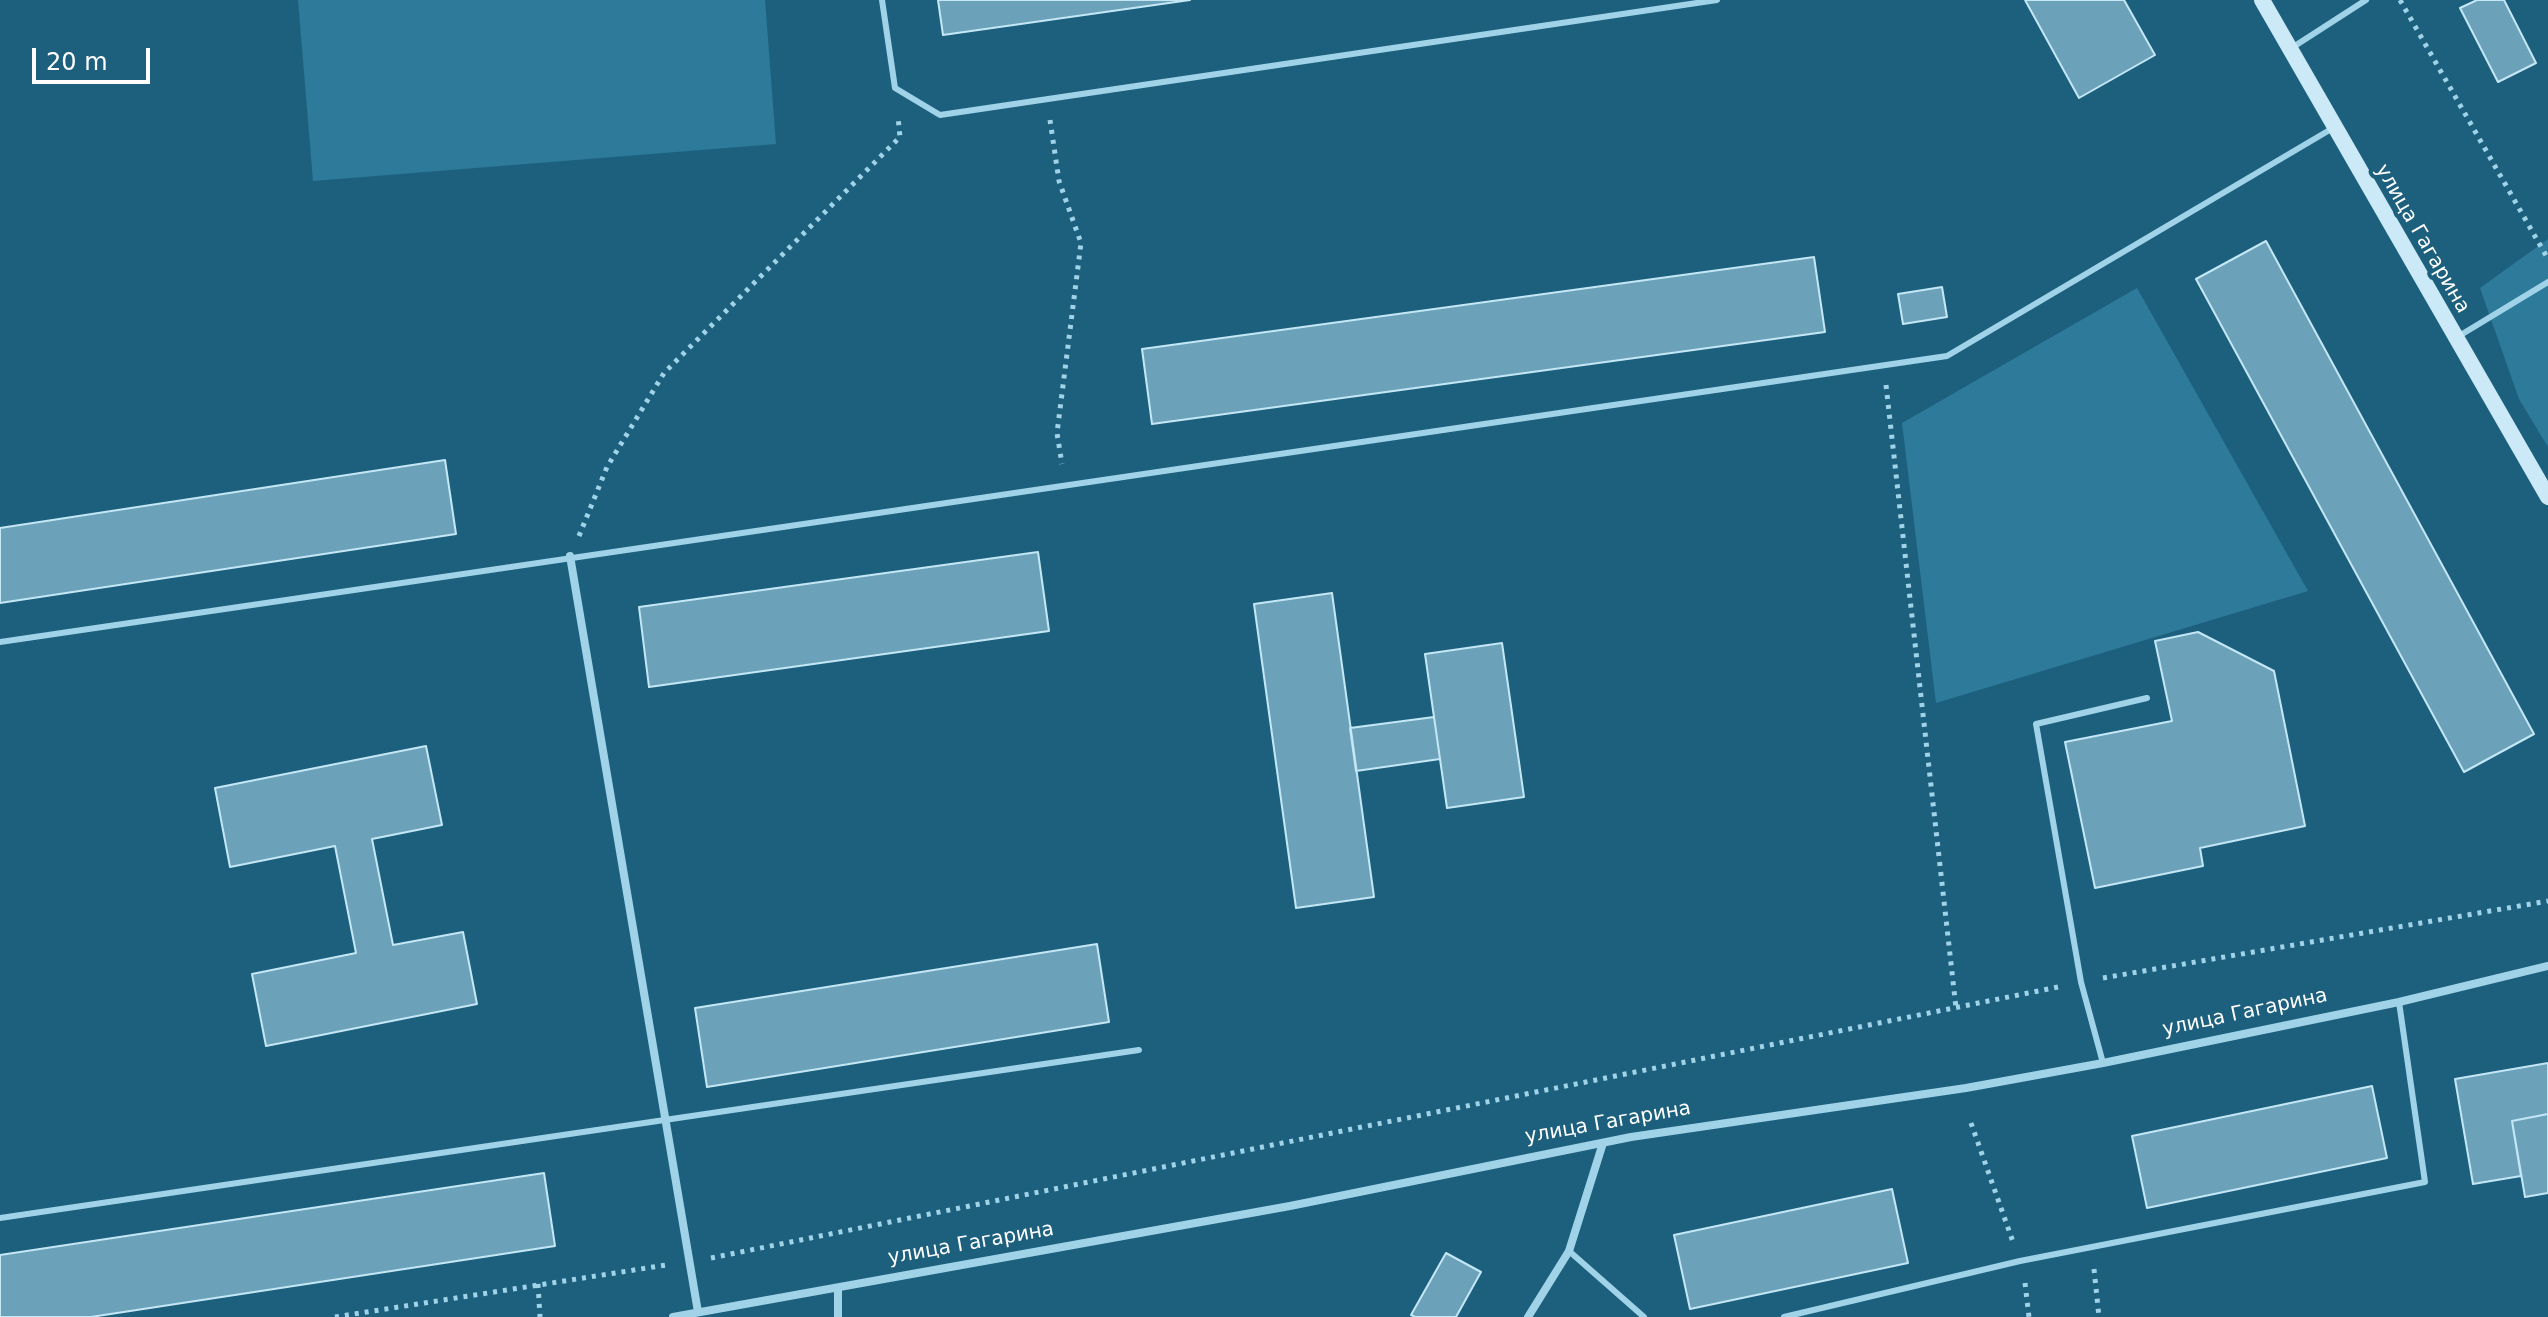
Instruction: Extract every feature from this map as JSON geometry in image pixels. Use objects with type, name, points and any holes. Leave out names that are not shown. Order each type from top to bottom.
[{"type":"street","name":"улица Гагарина","points":[[2262,0],[2548,497]]},
{"type":"street","points":[[570,556],[698,1312]]},
{"type":"street","name":"улица Гагарина","points":[[673,1317],[1290,1206],[1603,1143],[1966,1088],[2103,1063],[2399,1002],[2548,966]]},
{"type":"street","points":[[1528,1317],[1569,1251],[1603,1143]]},
{"type":"street","points":[[838,1288],[838,1317]]},
{"type":"lane","points":[[882,0],[895,88],[940,115],[1717,0]]},
{"type":"lane","points":[[2290,49],[2366,0]]},
{"type":"lane","points":[[0,642],[1947,356],[2335,127]]},
{"type":"lane","points":[[2456,338],[2548,282]]},
{"type":"lane","points":[[2103,1063],[2081,982],[2036,724],[2147,698]]},
{"type":"lane","points":[[1784,1317],[2020,1261],[2425,1182],[2399,1002]]},
{"type":"lane","points":[[0,1218],[1139,1050]]},
{"type":"lane","points":[[1569,1251],[1644,1317]]},
{"type":"path","points":[[2400,0],[2548,259]]},
{"type":"path","points":[[570,556],[607,467],[664,373],[900,137],[895,88]]},
{"type":"path","points":[[1047,99],[1059,181],[1081,243],[1057,433],[1066,485]]},
{"type":"path","points":[[1883,365],[1956,1008]]},
{"type":"path","points":[[335,1317],[691,1261],[2081,982],[2548,901]]},
{"type":"path","points":[[1971,1123],[2020,1261],[2029,1317]]},
{"type":"path","points":[[2091,1249],[2099,1317]]},
{"type":"path","points":[[538,1284],[540,1317]]},
{"type":"shaded area","points":[[298,0],[765,0],[776,144],[313,181]]},
{"type":"shaded area","points":[[2548,239],[2548,447],[2519,399],[2480,288]]},
{"type":"shaded area","points":[[2137,288],[2308,591],[1936,703],[1902,423]]},
{"type":"building","points":[[938,0],[1190,0],[943,35]]},
{"type":"building","points":[[2025,0],[2124,0],[2155,55],[2079,98]]},
{"type":"building","points":[[2477,0],[2504,0],[2536,63],[2498,82],[2460,8]]},
{"type":"building","points":[[2266,241],[2534,734],[2464,772],[2196,279]]},
{"type":"building","points":[[1814,257],[1825,332],[1152,424],[1142,349]]},
{"type":"building","points":[[1942,287],[1947,317],[1903,324],[1898,294]]},
{"type":"building","points":[[445,460],[456,534],[0,603],[0,528]]},
{"type":"building","points":[[1038,552],[1049,631],[649,687],[639,607]]},
{"type":"building","points":[[1332,593],[1374,897],[1296,908],[1254,604]]},
{"type":"building","points":[[2198,632],[2274,671],[2305,826],[2200,848],[2203,866],[2095,888],[2065,742],[2172,721],[2155,641]]},
{"type":"building","points":[[1502,643],[1524,797],[1447,808],[1425,654]]},
{"type":"building","points":[[1434,717],[1440,759],[1356,771],[1350,728]]},
{"type":"building","points":[[426,746],[442,825],[372,839],[393,945],[463,932],[477,1004],[266,1046],[252,974],[356,953],[335,846],[230,867],[215,788]]},
{"type":"building","points":[[1097,944],[1109,1022],[707,1087],[695,1008]]},
{"type":"building","points":[[2548,1063],[2548,1114],[2512,1121],[2521,1176],[2473,1184],[2455,1079]]},
{"type":"building","points":[[2372,1086],[2387,1158],[2147,1208],[2132,1136]]},
{"type":"building","points":[[2548,1114],[2548,1193],[2525,1197],[2512,1121]]},
{"type":"building","points":[[544,1173],[555,1246],[91,1317],[0,1317],[0,1255]]},
{"type":"building","points":[[1892,1189],[1908,1263],[1690,1309],[1674,1235]]},
{"type":"building","points":[[1446,1253],[1481,1272],[1456,1317],[1411,1315]]}]
